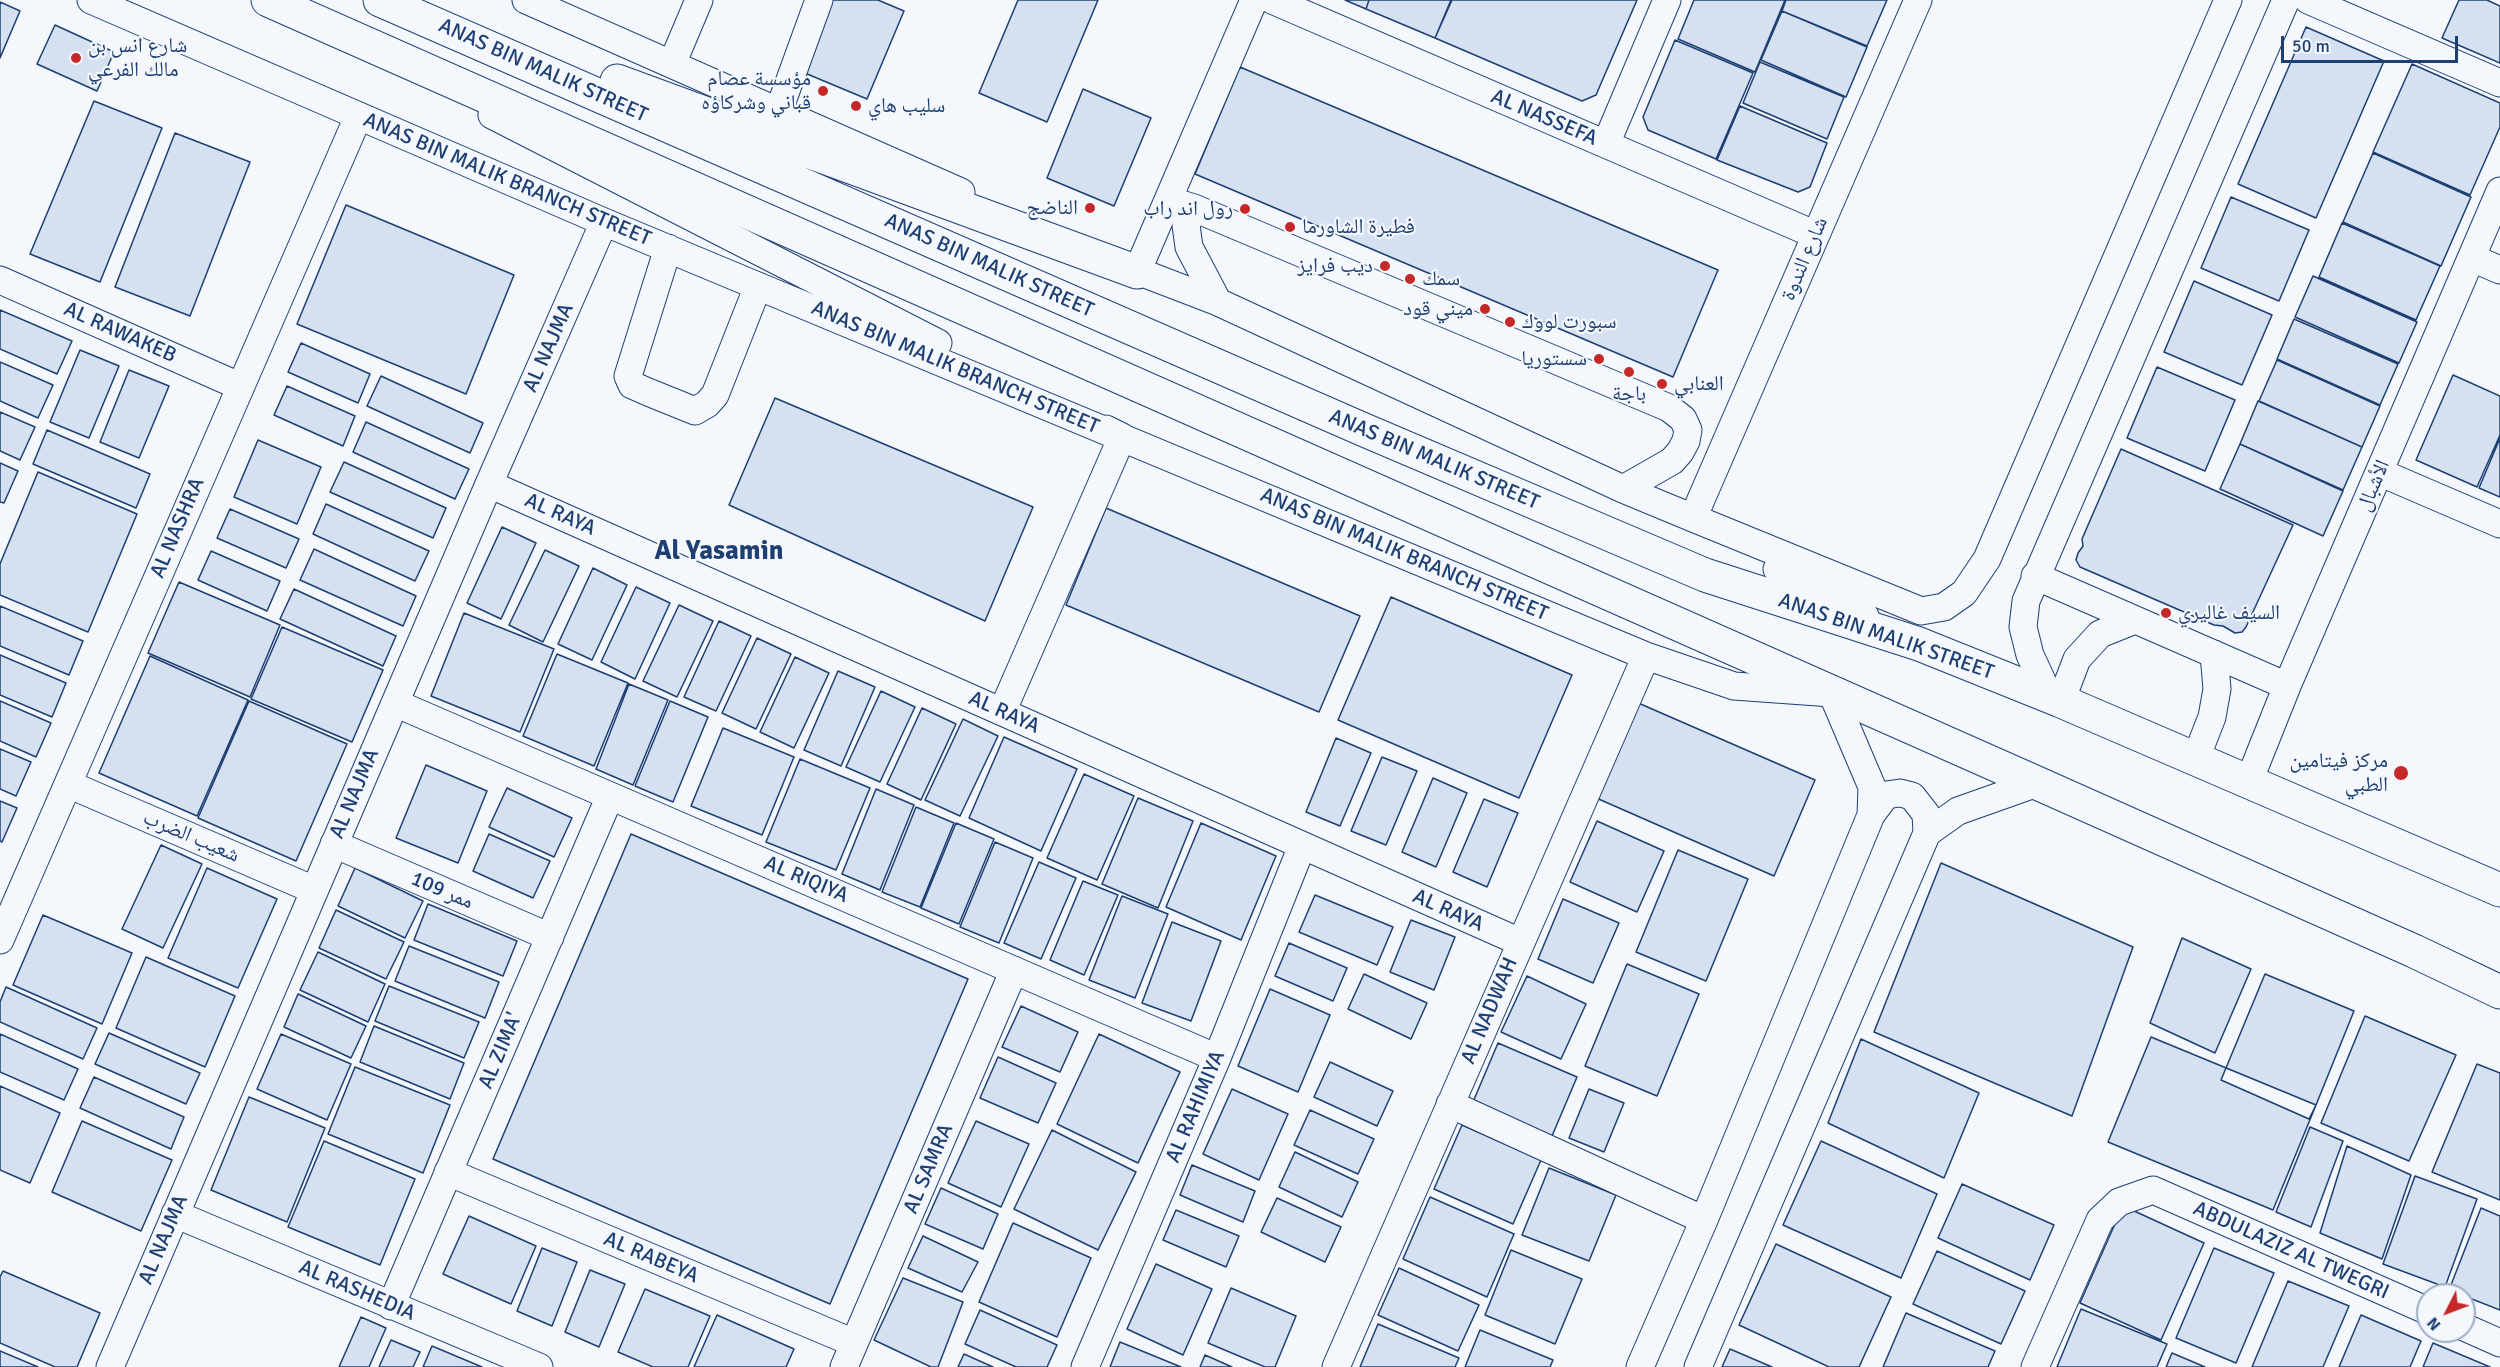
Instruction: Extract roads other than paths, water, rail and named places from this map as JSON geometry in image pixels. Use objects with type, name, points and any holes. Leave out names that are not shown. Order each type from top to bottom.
[{"type":"main road","points":[[268,0],[2037,783],[2403,946],[2500,992]]},
{"type":"main road","name":"ANAS BIN MALIK STREET","points":[[380,0],[1362,429],[1705,575],[1919,644],[2055,698],[2500,890]]},
{"type":"main road","points":[[395,0],[1137,272]]},
{"type":"street","name":"ANAS BIN MALIK BRANCH STREET","points":[[91,0],[604,222],[1646,656],[1734,686],[1832,693]]},
{"type":"street","points":[[268,0],[1122,437],[1002,712]]},
{"type":"street","points":[[526,0],[779,110],[1137,272],[1218,302],[1623,489],[1921,611],[1944,606],[1964,593],[1987,559],[2228,0]]},
{"type":"street","points":[[672,64],[699,0]]},
{"type":"street","points":[[779,110],[819,0]]},
{"type":"street","points":[[1137,272],[1254,0]]},
{"type":"street","name":"AL NASSEFA","points":[[1272,0],[1816,236]]},
{"type":"street","points":[[1606,144],[1667,0]]},
{"type":"street","name":"شارع الندوة","points":[[1693,518],[1918,0]]},
{"type":"street","points":[[2055,698],[2030,655],[2023,627],[2026,602],[2035,576],[2286,0]]},
{"type":"street","points":[[2308,0],[2500,82]]},
{"type":"street","name":"AL NASHRA","points":[[0,940],[239,386],[358,117]]},
{"type":"street","name":"الأشبال","points":[[2249,781],[2287,686],[2500,191]]},
{"type":"street","points":[[1168,200],[1194,208],[1669,408],[1683,419],[1688,430],[1683,447],[1672,461],[1623,489]]},
{"type":"street","points":[[1194,208],[1186,225],[1189,247],[1218,302]]},
{"type":"street","name":"AL NAJMA","points":[[110,1367],[489,484],[604,222]]},
{"type":"street","points":[[668,248],[628,376],[632,385],[648,392],[695,411],[707,404],[715,395],[758,286]]},
{"type":"street","points":[[2472,258],[2500,270]]},
{"type":"street","name":"AL RAWAKEB","points":[[0,280],[239,386]]},
{"type":"street","points":[[2379,472],[2500,524]]},
{"type":"street","name":"AL RAYA","points":[[489,484],[1520,942]]},
{"type":"street","points":[[1623,489],[1919,644]]},
{"type":"street","points":[[2035,576],[2287,686]]},
{"type":"street","points":[[2055,698],[2077,659],[2100,634],[2136,620]]},
{"type":"street","points":[[2196,758],[2212,717],[2217,689],[2214,654]]},
{"type":"street","name":"AL NADWAH","points":[[1336,1367],[1646,656]]},
{"type":"street","points":[[1832,693],[1872,787],[1871,814]]},
{"type":"street","name":"AL RIQIYA","points":[[395,703],[1217,1058]]},
{"type":"street","points":[[1927,833],[1958,811],[2037,783]]},
{"type":"street","name":"شعيب الضرب","points":[[68,784],[314,890]]},
{"type":"street","points":[[1640,1367],[1704,1220],[1871,814],[1886,795],[1900,793],[1912,796],[1926,814],[1927,833],[1698,1367]]},
{"type":"street","name":"AL ZIMA'","points":[[391,1306],[610,796]]},
{"type":"street","name":"ممر 109","points":[[334,844],[550,937]]},
{"type":"street","name":"AL RAHIMIYA","points":[[1085,1367],[1217,1058],[1302,846]]},
{"type":"street","name":"AL SAMRA","points":[[849,1355],[1014,970]]},
{"type":"street","points":[[1450,1104],[1704,1220]]},
{"type":"street","name":"AL RABEYA","points":[[448,1172],[849,1355]]},
{"type":"street","name":"ABDULAZIZ AL TWEGRI","points":[[2035,1367],[2100,1220],[2119,1202],[2153,1190],[2416,1306]]},
{"type":"street","name":"AL RASHEDIA","points":[[175,1214],[539,1367]]},
{"type":"street","points":[[2476,1332],[2500,1343]]},
{"type":"place","name":"شارع انس بن مالك الفرعي","points":[[76,58]]},
{"type":"place","name":"مؤسسة عصام قباني وشركاؤه","points":[[823,91]]},
{"type":"place","name":"سليب هاي","points":[[856,106]]},
{"type":"place","name":"الناضج","points":[[1090,208]]},
{"type":"place","name":"رول اند راب","points":[[1245,209]]},
{"type":"place","name":"فطيرة الشاورما","points":[[1290,227]]},
{"type":"place","name":"ديب فرايز","points":[[1385,266]]},
{"type":"place","name":"سمك","points":[[1410,279]]},
{"type":"place","name":"ميني قود","points":[[1485,309]]},
{"type":"place","name":"سبورت لووك","points":[[1510,322]]},
{"type":"place","name":"سستوريا","points":[[1599,359]]},
{"type":"place","name":"باجة","points":[[1629,372]]},
{"type":"place","name":"العنابي","points":[[1662,384]]},
{"type":"place","name":"السيف غاليري","points":[[2166,613]]},
{"type":"place","name":"مركز فيتامين الطبي","points":[[2401,773]]},
{"type":"district","name":"Al Yasamin","points":[[719,552]]}]
